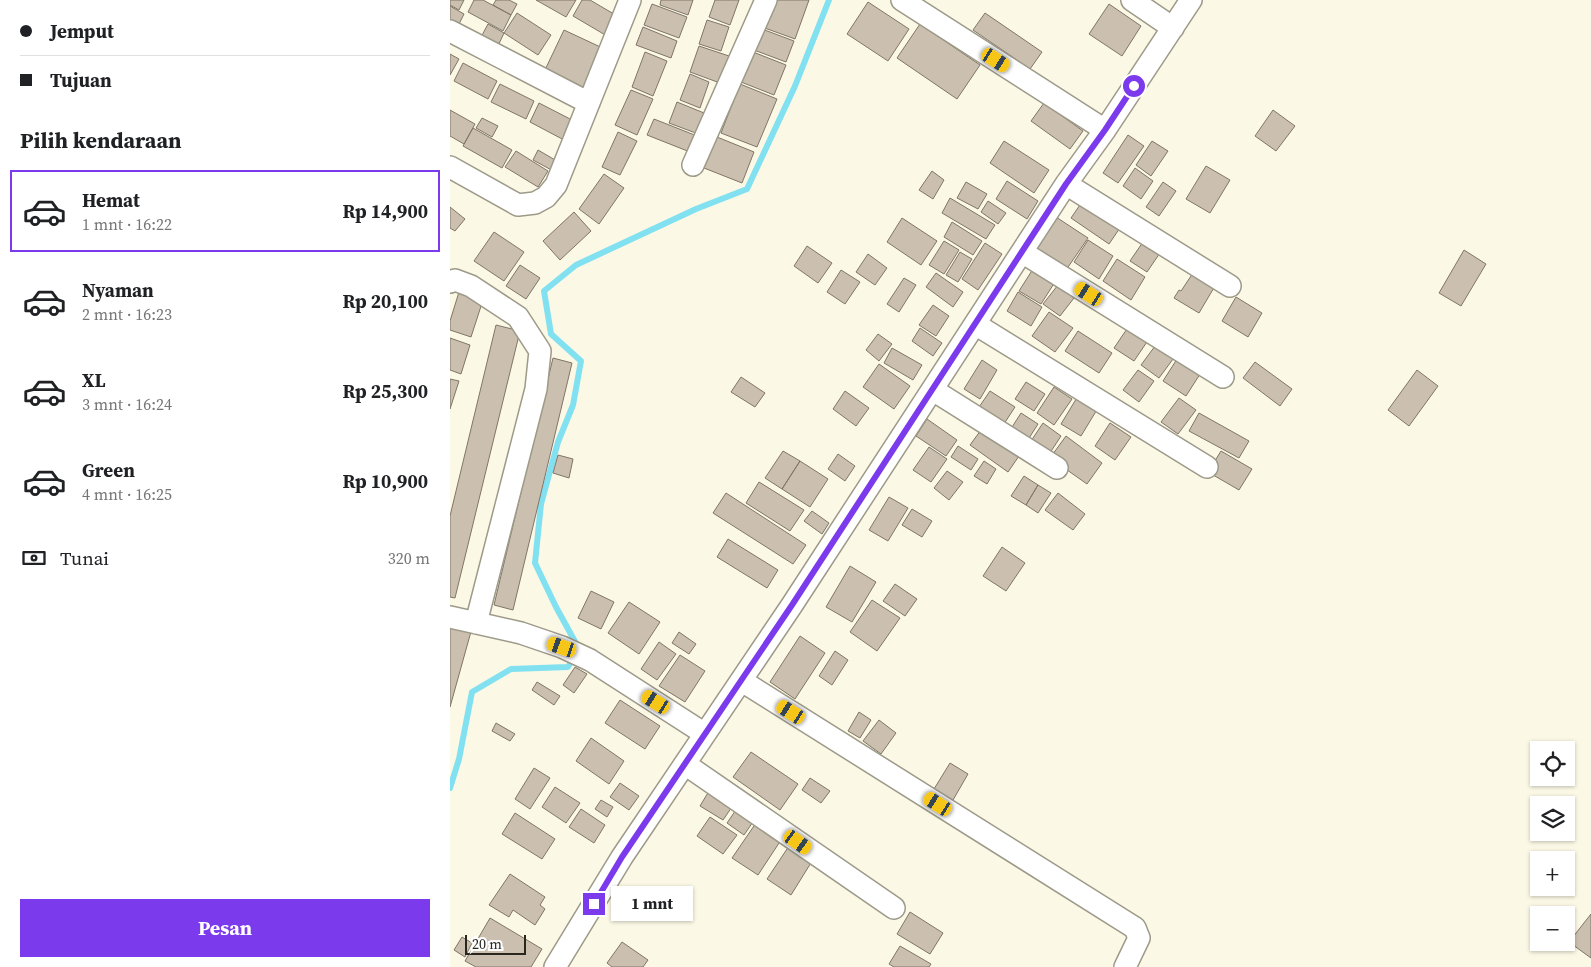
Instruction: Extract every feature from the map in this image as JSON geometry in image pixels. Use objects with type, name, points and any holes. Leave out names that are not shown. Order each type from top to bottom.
[{"type":"street","points":[[693,165],[766,0]]},
{"type":"street","points":[[902,0],[1105,130]]},
{"type":"street","points":[[1132,0],[1173,28]]},
{"type":"street","points":[[555,967],[622,857],[742,681],[1066,184],[1105,130],[1192,0]]},
{"type":"street","points":[[450,167],[518,205],[535,203],[546,197],[556,185],[589,103],[626,2]]},
{"type":"street","points":[[450,31],[589,103]]},
{"type":"street","points":[[1066,184],[1230,286]]},
{"type":"street","points":[[1022,252],[1223,377]]},
{"type":"street","points":[[450,282],[455,280],[470,286],[518,317],[540,351],[536,389],[476,623]]},
{"type":"street","points":[[975,324],[1207,467]]},
{"type":"street","points":[[933,390],[1057,468]]},
{"type":"street","points":[[450,617],[521,633],[562,647],[590,660],[705,734]]},
{"type":"street","points":[[742,681],[1135,928],[1139,938],[1125,967]]},
{"type":"street","points":[[685,764],[894,908]]},
{"type":"building","points":[[450,0],[464,0],[459,10],[450,5]]},
{"type":"building","points":[[474,0],[483,0],[511,15],[503,31],[468,12]]},
{"type":"building","points":[[496,0],[509,0],[517,4],[511,15],[493,5]]},
{"type":"building","points":[[536,0],[576,0],[566,17]]},
{"type":"building","points":[[582,0],[590,0],[619,17],[607,36],[573,16]]},
{"type":"building","points":[[661,0],[693,0],[688,15],[660,5]]},
{"type":"building","points":[[715,0],[739,0],[730,25],[709,17]]},
{"type":"building","points":[[772,0],[809,0],[795,39],[762,27]]},
{"type":"building","points":[[868,2],[909,29],[888,61],[847,34]]},
{"type":"building","points":[[652,4],[687,17],[679,38],[644,25]]},
{"type":"building","points":[[1109,4],[1141,26],[1122,56],[1089,34]]},
{"type":"building","points":[[450,6],[464,14],[458,26],[450,22]]},
{"type":"building","points":[[517,13],[551,35],[538,55],[504,33]]},
{"type":"building","points":[[985,13],[1042,52],[1030,69],[973,30]]},
{"type":"building","points":[[707,20],[729,27],[721,51],[699,44]]},
{"type":"building","points":[[488,24],[504,33],[497,48],[480,39]]},
{"type":"building","points":[[920,24],[980,65],[957,99],[897,58]]},
{"type":"building","points":[[643,27],[677,41],[671,58],[636,45]]},
{"type":"building","points":[[762,29],[794,41],[786,62],[754,50]]},
{"type":"building","points":[[564,30],[609,51],[589,94],[544,72]]},
{"type":"building","points":[[699,46],[729,56],[720,83],[690,72]]},
{"type":"building","points":[[645,52],[667,61],[653,96],[632,87]]},
{"type":"building","points":[[753,52],[786,65],[774,95],[741,82]]},
{"type":"building","points":[[450,54],[459,59],[450,75]]},
{"type":"building","points":[[463,63],[497,81],[488,99],[454,81]]},
{"type":"building","points":[[690,74],[709,82],[700,108],[680,100]]},
{"type":"building","points":[[500,84],[534,101],[526,119],[491,102]]},
{"type":"building","points":[[740,84],[777,99],[757,147],[721,133]]},
{"type":"building","points":[[631,90],[653,99],[637,135],[615,125]]},
{"type":"building","points":[[677,102],[709,115],[701,135],[669,123]]},
{"type":"building","points":[[539,103],[574,121],[564,140],[530,122]]},
{"type":"building","points":[[1044,103],[1083,131],[1070,149],[1031,121]]},
{"type":"building","points":[[450,110],[475,124],[464,144],[450,136]]},
{"type":"building","points":[[1273,110],[1295,126],[1276,151],[1255,136]]},
{"type":"building","points":[[482,118],[498,126],[492,137],[476,128]]},
{"type":"building","points":[[654,119],[697,136],[690,152],[647,135]]},
{"type":"building","points":[[473,128],[512,150],[502,168],[463,146]]},
{"type":"building","points":[[618,132],[637,141],[620,175],[602,167]]},
{"type":"building","points":[[1128,135],[1144,146],[1118,183],[1103,173]]},
{"type":"building","points":[[717,137],[754,152],[742,183],[704,168]]},
{"type":"building","points":[[1004,141],[1049,170],[1034,193],[990,163]]},
{"type":"building","points":[[1152,141],[1168,151],[1151,176],[1136,165]]},
{"type":"building","points":[[538,150],[562,164],[557,173],[533,160]]},
{"type":"building","points":[[516,151],[548,171],[538,187],[505,167]]},
{"type":"building","points":[[1206,166],[1230,180],[1210,213],[1186,199]]},
{"type":"building","points":[[1135,168],[1153,181],[1141,199],[1123,186]]},
{"type":"building","points":[[932,171],[944,180],[933,199],[919,190]]},
{"type":"building","points":[[604,174],[624,188],[599,224],[579,209]]},
{"type":"building","points":[[1007,181],[1038,201],[1027,219],[996,199]]},
{"type":"building","points":[[966,182],[987,194],[978,209],[957,198]]},
{"type":"building","points":[[1163,182],[1176,191],[1159,216],[1146,207]]},
{"type":"building","points":[[1086,196],[1124,222],[1109,244],[1071,218]]},
{"type":"building","points":[[950,198],[995,225],[986,239],[942,213]]},
{"type":"building","points":[[988,201],[1006,213],[998,224],[981,212]]},
{"type":"building","points":[[450,207],[465,219],[455,231],[450,228]]},
{"type":"building","points":[[574,212],[591,231],[560,260],[543,241]]},
{"type":"building","points":[[1056,217],[1088,238],[1066,270],[1035,249]]},
{"type":"building","points":[[902,218],[937,241],[921,265],[887,242]]},
{"type":"building","points":[[952,222],[982,241],[973,255],[944,237]]},
{"type":"building","points":[[494,232],[524,252],[504,281],[474,261]]},
{"type":"building","points":[[1145,239],[1162,250],[1147,272],[1130,261]]},
{"type":"building","points":[[1088,240],[1113,256],[1099,279],[1074,262]]},
{"type":"building","points":[[944,241],[959,250],[944,274],[929,265]]},
{"type":"building","points":[[985,243],[1002,254],[978,290],[962,279]]},
{"type":"building","points":[[807,246],[832,263],[818,283],[794,266]]},
{"type":"building","points":[[1464,250],[1486,264],[1461,306],[1439,293]]},
{"type":"building","points":[[960,252],[972,259],[958,282],[946,275]]},
{"type":"building","points":[[868,254],[887,268],[875,285],[856,272]]},
{"type":"building","points":[[1117,259],[1145,277],[1131,300],[1103,281]]},
{"type":"building","points":[[520,265],[540,278],[526,299],[506,286]]},
{"type":"building","points":[[1033,269],[1055,282],[1041,304],[1019,291]]},
{"type":"building","points":[[841,270],[860,282],[845,304],[827,292]]},
{"type":"building","points":[[936,273],[963,292],[953,307],[926,287]]},
{"type":"building","points":[[1193,273],[1215,286],[1199,313],[1174,298]]},
{"type":"building","points":[[904,278],[916,285],[899,312],[887,304]]},
{"type":"building","points":[[1058,285],[1074,298],[1060,316],[1043,304]]},
{"type":"building","points":[[459,292],[483,300],[471,337],[450,330],[450,321]]},
{"type":"building","points":[[1018,292],[1042,307],[1031,326],[1007,311]]},
{"type":"building","points":[[1236,297],[1262,313],[1248,337],[1222,321]]},
{"type":"building","points":[[933,305],[949,316],[936,336],[919,325]]},
{"type":"building","points":[[1049,312],[1073,328],[1055,352],[1032,336]]},
{"type":"building","points":[[1131,323],[1151,336],[1134,361],[1114,348]]},
{"type":"building","points":[[496,325],[520,331],[455,598],[450,597],[450,516]]},
{"type":"building","points":[[920,328],[942,343],[933,356],[912,341]]},
{"type":"building","points":[[1078,331],[1112,353],[1099,373],[1065,351]]},
{"type":"building","points":[[878,334],[892,344],[879,361],[866,350]]},
{"type":"building","points":[[450,338],[470,345],[461,374],[450,370]]},
{"type":"building","points":[[1158,342],[1176,355],[1159,378],[1141,365]]},
{"type":"building","points":[[892,348],[922,365],[913,380],[884,363]]},
{"type":"building","points":[[1179,356],[1202,371],[1186,396],[1163,381]]},
{"type":"building","points":[[553,358],[572,363],[513,610],[494,605]]},
{"type":"building","points":[[982,360],[997,370],[980,399],[964,389]]},
{"type":"building","points":[[1255,362],[1292,389],[1280,406],[1243,378]]},
{"type":"building","points":[[879,364],[910,386],[894,409],[863,387]]},
{"type":"building","points":[[1138,370],[1154,381],[1139,402],[1123,390]]},
{"type":"building","points":[[1417,370],[1438,386],[1409,426],[1388,410]]},
{"type":"building","points":[[741,377],[765,393],[755,407],[731,392]]},
{"type":"building","points":[[450,379],[459,381],[450,409]]},
{"type":"building","points":[[1026,382],[1045,394],[1034,411],[1015,399]]},
{"type":"building","points":[[1054,387],[1072,399],[1054,425],[1037,413]]},
{"type":"building","points":[[845,391],[869,408],[856,426],[833,409]]},
{"type":"building","points":[[990,391],[1015,407],[1002,427],[977,410]]},
{"type":"building","points":[[1078,396],[1098,408],[1081,436],[1061,424]]},
{"type":"building","points":[[1179,398],[1196,410],[1178,434],[1161,422]]},
{"type":"building","points":[[1021,413],[1038,424],[1024,446],[1007,435]]},
{"type":"building","points":[[1199,413],[1249,441],[1239,458],[1189,431]]},
{"type":"building","points":[[927,419],[957,440],[946,456],[916,436]]},
{"type":"building","points":[[1043,423],[1061,436],[1046,459],[1027,447]]},
{"type":"building","points":[[1110,423],[1131,437],[1115,460],[1095,446]]},
{"type":"building","points":[[981,430],[1019,456],[1008,472],[970,445]]},
{"type":"building","points":[[1066,436],[1102,463],[1087,484],[1050,458]]},
{"type":"building","points":[[958,446],[978,459],[971,470],[951,457]]},
{"type":"building","points":[[929,447],[947,459],[931,482],[913,470]]},
{"type":"building","points":[[783,451],[800,461],[782,489],[765,478]]},
{"type":"building","points":[[1221,451],[1252,469],[1239,490],[1208,472]]},
{"type":"building","points":[[838,454],[855,466],[845,481],[828,469]]},
{"type":"building","points":[[558,455],[573,459],[569,478],[553,473]]},
{"type":"building","points":[[800,461],[828,479],[810,507],[782,489]]},
{"type":"building","points":[[984,461],[996,469],[987,484],[974,476]]},
{"type":"building","points":[[947,471],[963,482],[949,500],[934,488]]},
{"type":"building","points":[[1024,476],[1038,485],[1026,505],[1011,496]]},
{"type":"building","points":[[759,482],[804,510],[790,531],[746,503]]},
{"type":"building","points":[[1038,485],[1051,493],[1038,513],[1026,505]]},
{"type":"building","points":[[726,493],[806,545],[793,564],[713,513]]},
{"type":"building","points":[[1058,493],[1085,514],[1073,530],[1045,510]]},
{"type":"building","points":[[889,497],[908,508],[888,541],[869,530]]},
{"type":"building","points":[[912,509],[932,521],[922,537],[902,525]]},
{"type":"building","points":[[812,511],[829,523],[822,534],[804,521]]},
{"type":"building","points":[[728,539],[778,570],[767,588],[717,557]]},
{"type":"building","points":[[1002,547],[1025,563],[1006,591],[983,576]]},
{"type":"building","points":[[850,566],[876,582],[852,622],[826,607]]},
{"type":"building","points":[[895,584],[917,599],[905,616],[883,601]]},
{"type":"building","points":[[591,591],[614,602],[601,629],[578,618]]},
{"type":"building","points":[[872,600],[900,618],[877,651],[850,632]]},
{"type":"building","points":[[629,602],[660,622],[639,654],[608,633]]},
{"type":"building","points":[[450,622],[472,628],[450,707]]},
{"type":"building","points":[[679,632],[696,644],[689,654],[672,643]]},
{"type":"building","points":[[800,636],[825,653],[795,699],[770,682]]},
{"type":"building","points":[[659,642],[676,654],[657,680],[641,669]]},
{"type":"building","points":[[835,651],[848,660],[832,685],[819,676]]},
{"type":"building","points":[[680,655],[705,671],[685,702],[659,686]]},
{"type":"building","points":[[575,667],[587,674],[574,693],[563,685]]},
{"type":"building","points":[[537,682],[560,696],[554,705],[532,690]]},
{"type":"building","points":[[620,700],[660,726],[645,749],[605,723]]},
{"type":"building","points":[[859,712],[871,720],[860,738],[848,731]]},
{"type":"building","points":[[879,720],[896,733],[881,754],[863,741]]},
{"type":"building","points":[[496,723],[515,734],[510,741],[492,731]]},
{"type":"building","points":[[591,738],[624,761],[609,784],[576,761]]},
{"type":"building","points":[[751,752],[798,784],[780,810],[733,777]]},
{"type":"building","points":[[950,763],[968,774],[953,800],[934,789]]},
{"type":"building","points":[[534,768],[550,778],[530,809],[515,799]]},
{"type":"building","points":[[810,778],[830,791],[821,803],[802,790]]},
{"type":"building","points":[[620,783],[639,796],[629,810],[610,797]]},
{"type":"building","points":[[712,786],[736,801],[723,820],[700,806]]},
{"type":"building","points":[[555,787],[580,803],[566,823],[542,807]]},
{"type":"building","points":[[601,800],[613,807],[607,817],[595,809]]},
{"type":"building","points":[[740,804],[757,816],[744,835],[727,823]]},
{"type":"building","points":[[581,809],[605,825],[594,843],[569,827]]},
{"type":"building","points":[[515,813],[555,839],[542,859],[502,834]]},
{"type":"building","points":[[710,817],[737,835],[723,854],[697,836]]},
{"type":"building","points":[[756,823],[781,840],[758,875],[732,858]]},
{"type":"building","points":[[791,843],[814,858],[791,895],[767,879]]},
{"type":"building","points":[[510,874],[545,897],[540,905],[545,909],[535,925],[513,910],[509,917],[489,905]]},
{"type":"building","points":[[910,912],[943,933],[930,954],[897,934]]},
{"type":"building","points":[[1591,914],[1591,958],[1575,946],[1575,934]]},
{"type":"building","points":[[490,918],[542,949],[531,967],[476,967],[465,961]]},
{"type":"building","points":[[462,937],[472,943],[465,957],[454,950]]},
{"type":"building","points":[[622,942],[648,960],[643,967],[612,967],[607,963]]},
{"type":"building","points":[[900,946],[931,964],[929,967],[894,967],[889,964]]},
{"type":"waterway","points":[[578,647],[535,563],[541,504],[558,442],[573,405],[581,361],[551,334],[544,291],[576,265],[696,209],[747,189],[795,86],[829,0]]},
{"type":"waterway","points":[[450,788],[459,759],[472,692],[511,669],[568,667],[575,656]]},
{"type":"route","points":[[594,904],[622,857],[792,605],[1066,184],[1134,86]]}]
